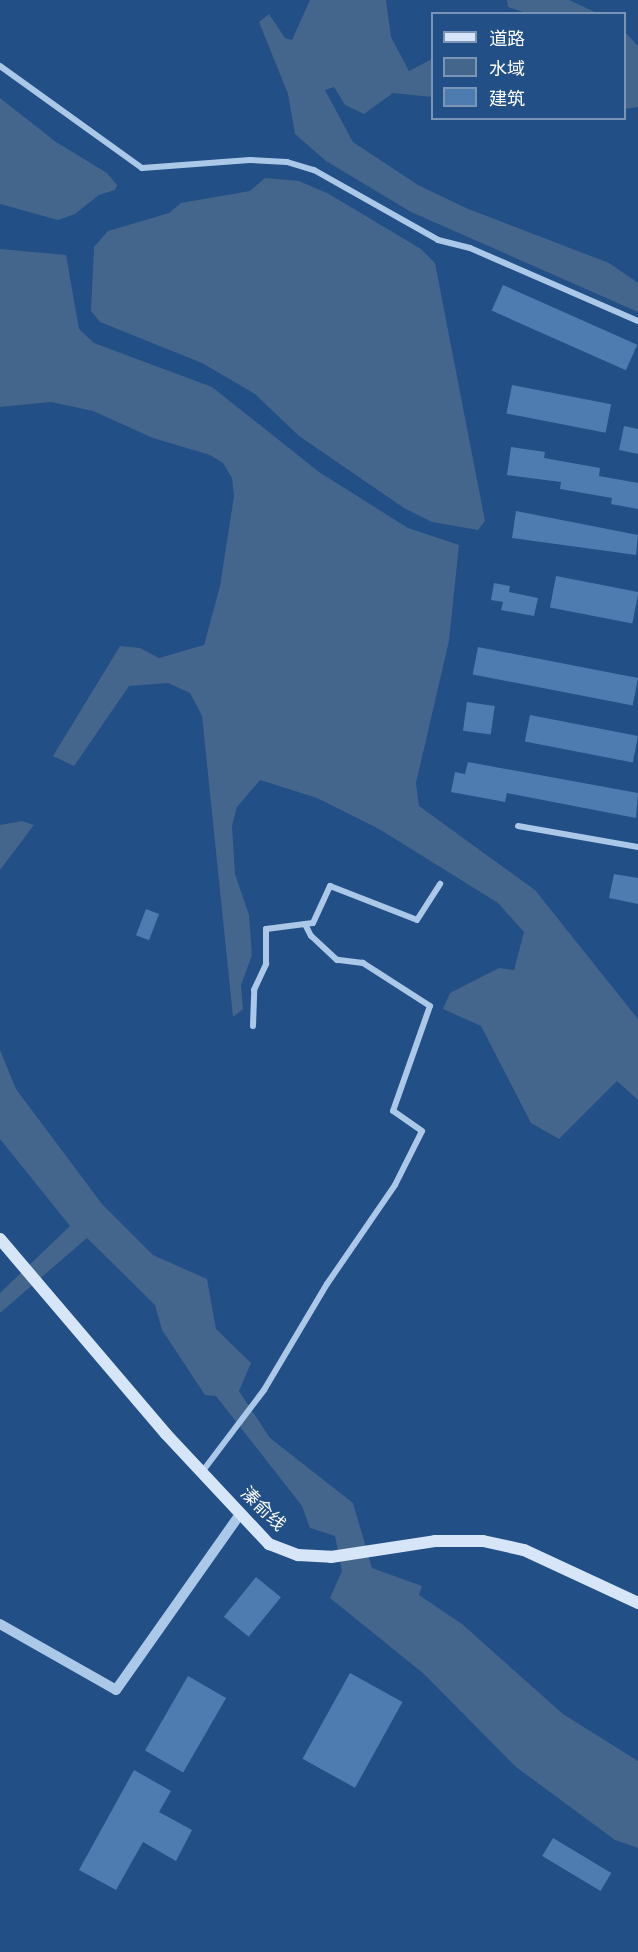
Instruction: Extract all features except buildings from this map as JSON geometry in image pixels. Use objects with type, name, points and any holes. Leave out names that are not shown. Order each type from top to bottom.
[{"type":"main road","name":"溱俞线","points":[[0,1239],[202,1472],[269,1544],[298,1555],[331,1557],[435,1541],[483,1541],[524,1550],[638,1603]]},
{"type":"street","points":[[0,66],[142,168],[249,160],[287,162],[314,170],[438,240],[470,248],[638,321]]},
{"type":"street","points":[[518,826],[638,847]]},
{"type":"street","points":[[253,1026],[254,990],[266,964],[266,929],[313,923],[330,886],[417,920],[440,884]]},
{"type":"street","points":[[202,1472],[264,1390],[327,1284],[395,1185],[422,1131],[393,1111],[430,1006],[363,963],[337,960],[311,936],[305,924]]},
{"type":"street","points":[[0,1624],[116,1690],[240,1514]]},
{"type":"water","points":[[310,0],[386,0],[391,37],[409,71],[431,60],[431,97],[393,93],[364,114],[345,105],[334,87],[325,90],[353,142],[418,185],[466,208],[609,263],[638,283],[638,312],[411,212],[326,161],[295,134],[288,94],[259,22],[269,14],[285,38],[292,40]]},
{"type":"water","points":[[507,0],[569,0],[595,12],[523,12],[508,7]]},
{"type":"water","points":[[626,33],[638,46],[638,107],[626,109]]},
{"type":"water","points":[[0,98],[56,142],[107,173],[117,185],[115,190],[99,195],[75,214],[58,220],[0,204]]},
{"type":"water","points":[[265,178],[299,181],[329,194],[421,249],[435,263],[485,521],[478,530],[432,522],[404,508],[299,436],[255,394],[202,363],[100,322],[91,311],[94,247],[108,231],[169,213],[181,203],[250,191]]},
{"type":"water","points":[[0,249],[66,255],[79,329],[94,343],[212,387],[319,472],[408,528],[459,545],[449,641],[416,783],[419,806],[535,890],[638,1019],[638,1100],[617,1081],[559,1139],[531,1123],[481,1026],[443,1009],[450,993],[499,968],[514,970],[524,932],[498,903],[379,829],[317,798],[260,780],[237,807],[232,826],[235,874],[249,915],[252,955],[241,985],[243,1009],[233,1017],[202,716],[190,693],[168,683],[129,686],[74,766],[53,756],[120,646],[140,648],[159,658],[204,645],[220,586],[234,496],[232,478],[223,463],[210,455],[153,438],[93,411],[51,402],[0,407]]},
{"type":"water","points":[[22,821],[34,825],[0,870],[0,825]]},
{"type":"water","points":[[0,1050],[16,1089],[102,1204],[153,1255],[207,1279],[216,1329],[251,1363],[239,1391],[270,1438],[353,1503],[372,1568],[422,1586],[419,1595],[462,1624],[563,1714],[638,1761],[638,1848],[615,1840],[516,1767],[424,1674],[330,1598],[342,1571],[335,1536],[310,1528],[302,1506],[216,1396],[205,1395],[162,1330],[155,1305],[87,1238],[0,1313],[0,1293],[70,1226],[0,1139]]}]
